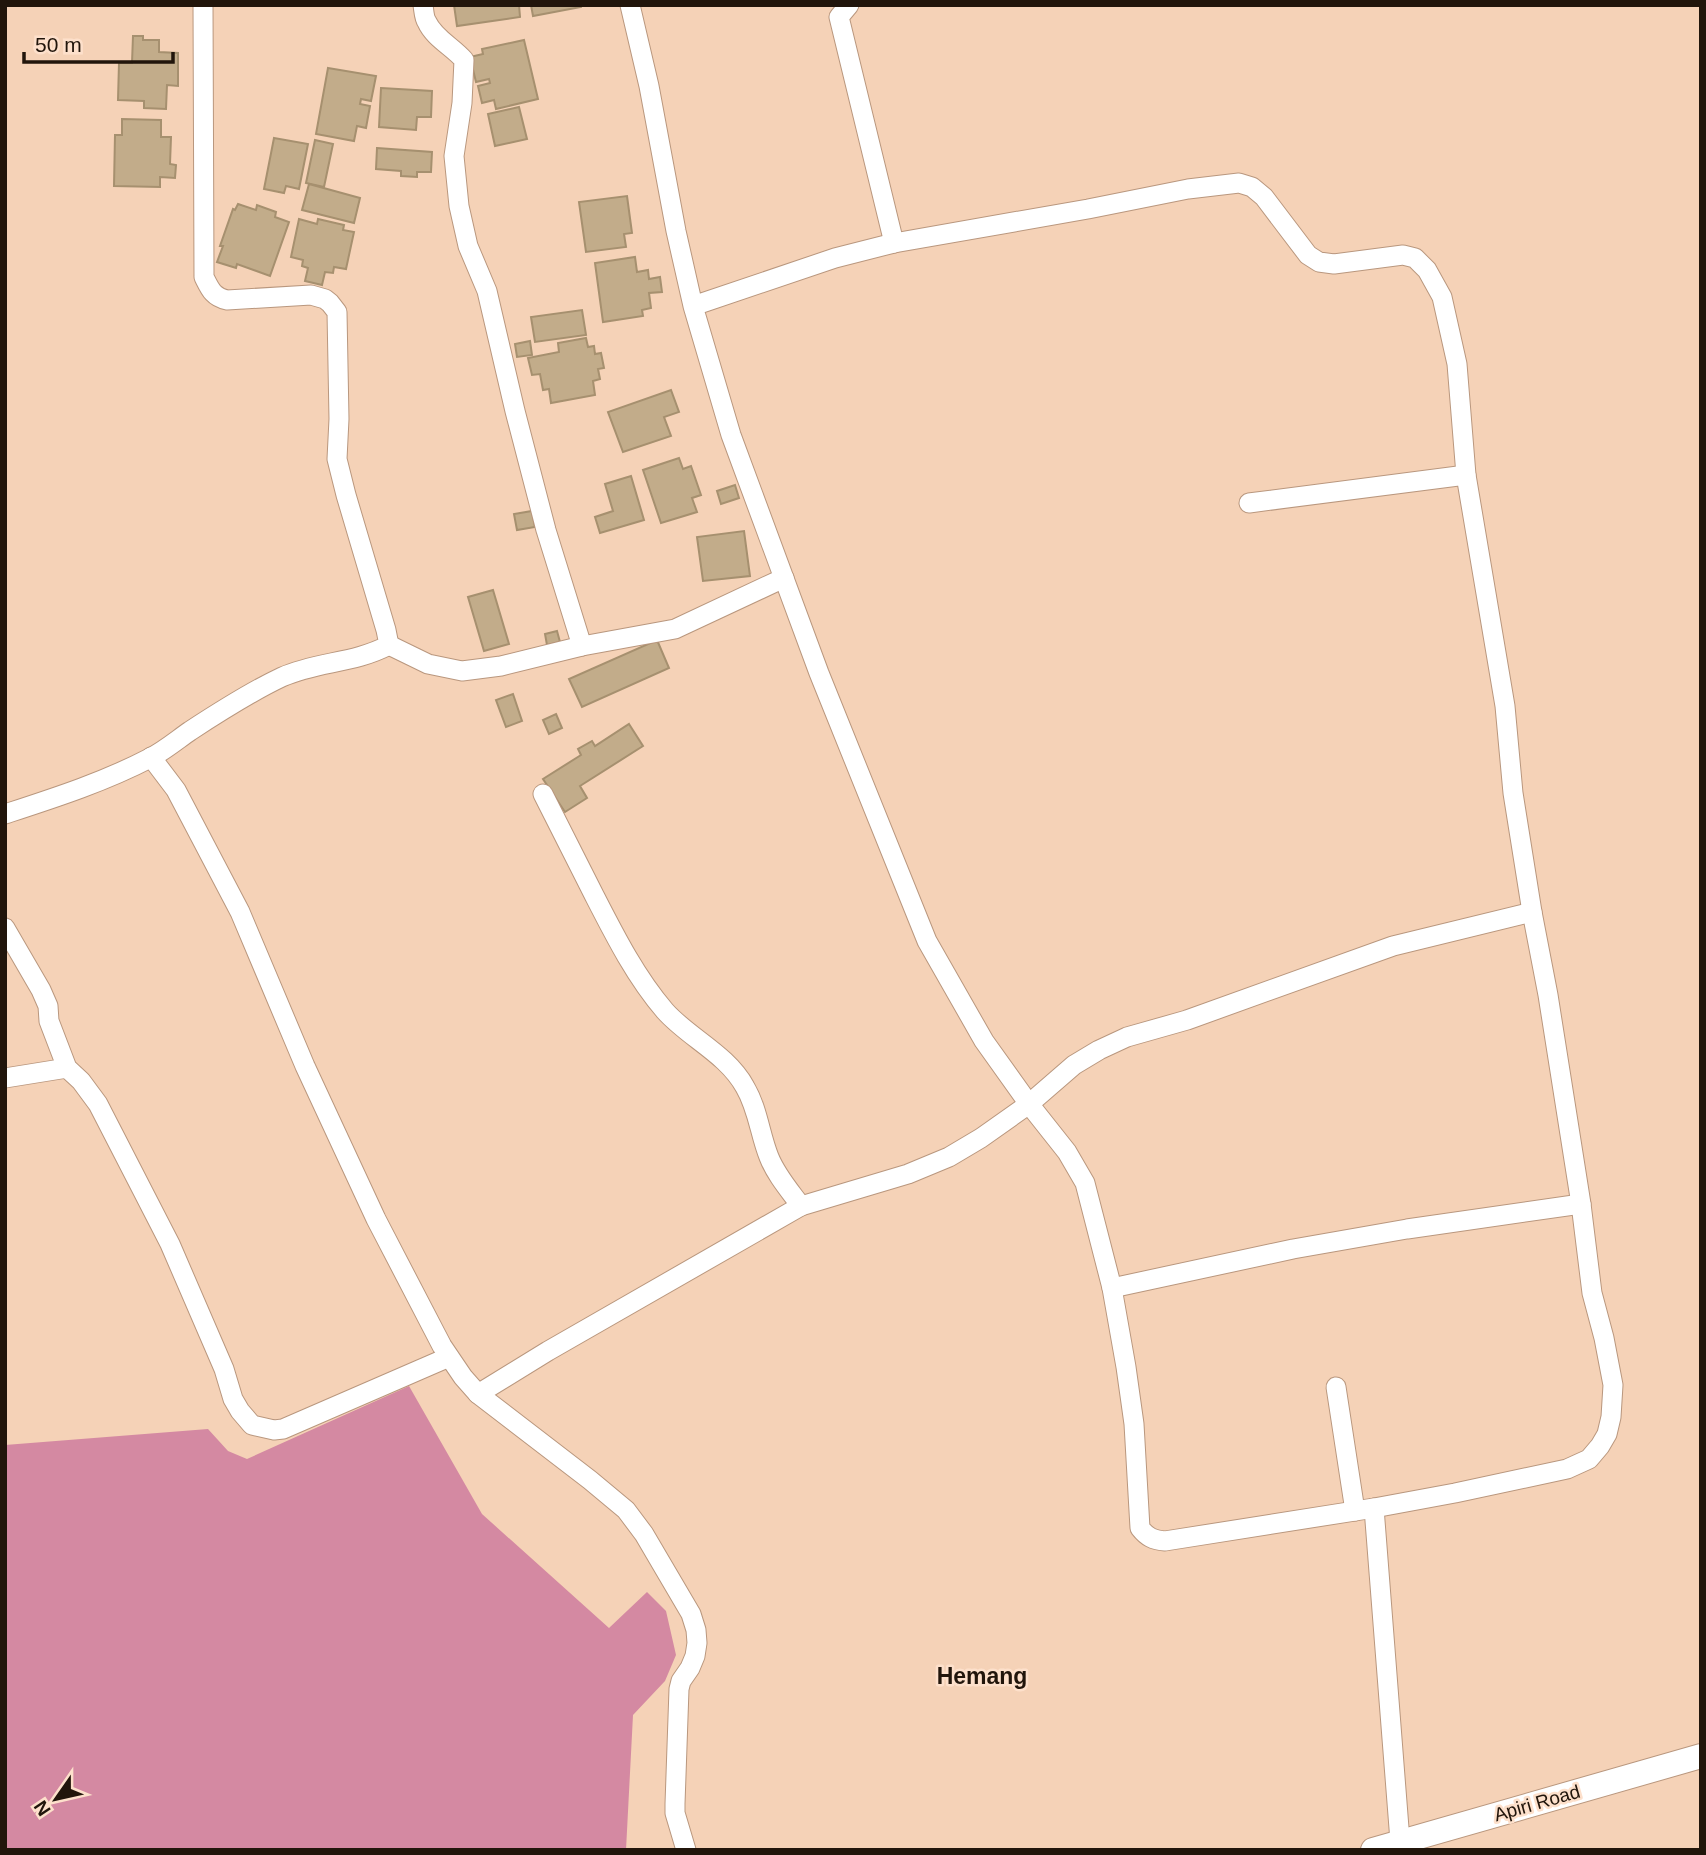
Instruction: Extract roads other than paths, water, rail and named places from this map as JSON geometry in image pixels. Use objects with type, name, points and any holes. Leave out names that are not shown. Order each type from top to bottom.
[{"type":"street","points":[[202,5],[204,277],[218,298],[228,300],[311,295],[331,303],[337,312],[337,459],[389,645]]},
{"type":"street","points":[[423,5],[426,22],[433,32],[464,60],[462,103],[454,156],[459,206],[468,246],[487,291],[514,411],[546,530],[582,646]]},
{"type":"street","points":[[630,5],[693,306],[731,435],[824,686],[927,941],[984,1041],[1067,1152],[1085,1182],[1112,1288],[1134,1424],[1140,1528],[1146,1536],[1156,1541],[1165,1541],[1455,1493],[1567,1469],[1588,1459],[1607,1434],[1613,1385],[1592,1293],[1581,1204],[1548,995],[1513,793],[1505,706],[1466,475],[1457,364],[1442,298],[1427,270],[1415,258],[1403,255],[1334,264],[1319,262],[1308,255],[1264,197],[1252,187],[1239,183],[1188,189],[894,243],[835,258],[693,306]]},
{"type":"street","points":[[849,5],[839,17],[894,243]]},
{"type":"street","points":[[1249,503],[1466,475]]},
{"type":"street","points":[[389,645],[428,664],[462,671],[501,666],[582,646],[675,628],[784,578]]},
{"type":"street","points":[[5,814],[69,793],[151,757],[221,711],[281,678],[305,668],[355,659],[389,645]]},
{"type":"street","points":[[151,757],[176,790],[240,912],[347,1160],[442,1346],[478,1394],[626,1510],[644,1534],[691,1614],[697,1643],[690,1668],[679,1689],[674,1804],[686,1850]]},
{"type":"street","points":[[543,794],[619,944],[636,970],[664,1010],[736,1073],[745,1086],[773,1167],[801,1206]]},
{"type":"street","points":[[478,1394],[801,1206],[908,1174],[949,1157],[1029,1104],[1074,1065],[1127,1037],[1187,1020],[1393,946],[1532,912]]},
{"type":"street","points":[[5,928],[41,990],[48,1006],[49,1021],[67,1068],[81,1081],[98,1104],[170,1244],[224,1369],[233,1399],[252,1425],[283,1430],[450,1357]]},
{"type":"street","points":[[5,1078],[67,1068]]},
{"type":"street","points":[[1112,1288],[1356,1238],[1581,1204]]},
{"type":"street","points":[[1336,1387],[1365,1509],[1400,1841]]},
{"type":"street","name":"Apiri Road","points":[[1373,1850],[1701,1756]]},
{"type":"district","name":"Hemang","points":[[982,1676]]}]
